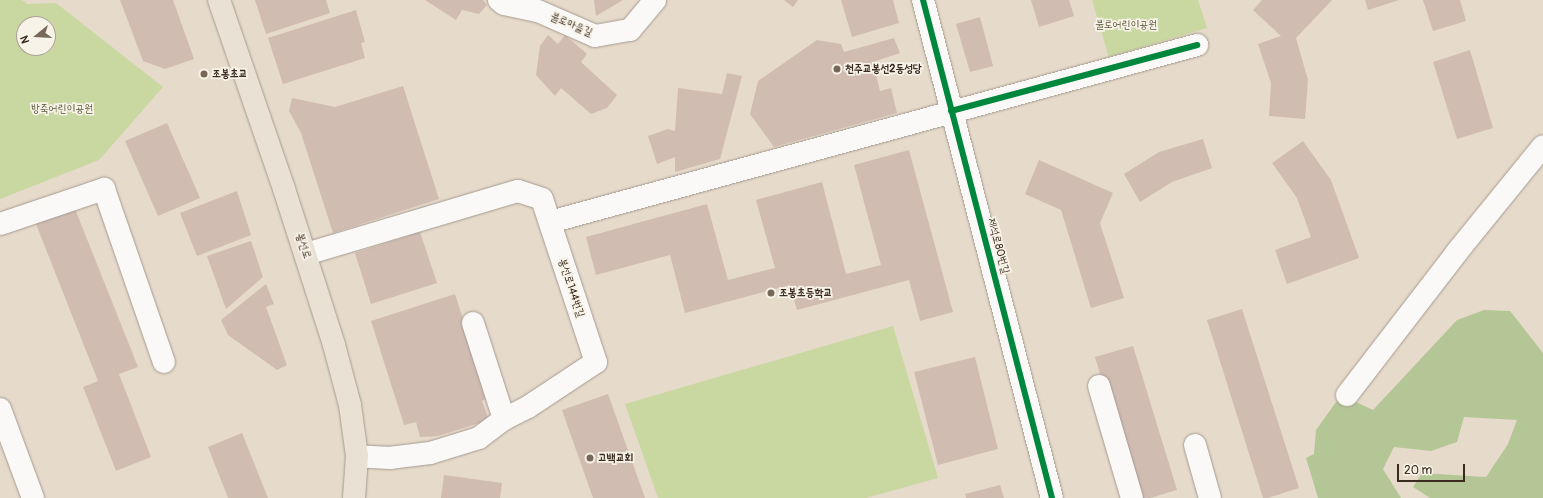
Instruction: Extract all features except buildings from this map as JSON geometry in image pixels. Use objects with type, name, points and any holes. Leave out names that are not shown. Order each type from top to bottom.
[{"type":"main road","name":"봉선로","points":[[219,0],[306,254],[334,345],[350,405],[358,456],[354,498]]},
{"type":"street","name":"불로마을길","points":[[500,0],[504,4],[538,11],[595,36],[630,30],[655,0]]},
{"type":"street","name":"제석로80번길","points":[[923,0],[951,111],[1024,382],[1052,498]]},
{"type":"street","points":[[550,222],[951,111],[1197,45]]},
{"type":"street","points":[[1347,395],[1457,252],[1543,146]]},
{"type":"street","points":[[0,224],[104,189],[164,362]]},
{"type":"street","name":"봉선로144번길","points":[[306,254],[518,191],[542,199],[596,362],[528,407],[504,419],[479,438],[430,453],[392,458],[358,456]]},
{"type":"street","points":[[473,323],[504,419]]},
{"type":"street","points":[[1099,386],[1132,498]]},
{"type":"street","points":[[0,410],[8,456],[33,498]]},
{"type":"street","points":[[1196,445],[1210,498]]},
{"type":"green space","name":"방죽어린이공원","points":[[0,0],[22,0],[27,4],[56,3],[163,87],[99,160],[0,199]]},
{"type":"green space","name":"불로어린이공원","points":[[1092,0],[1198,0],[1207,28],[1109,57]]},
{"type":"green space","points":[[1484,310],[1510,311],[1543,353],[1543,498],[1430,498],[1413,487],[1422,473],[1486,477],[1508,444],[1517,420],[1464,417],[1457,442],[1431,451],[1394,447],[1383,469],[1401,498],[1318,498],[1306,458],[1314,454],[1316,430],[1341,395],[1373,410],[1457,320]]},
{"type":"green space","points":[[893,326],[938,478],[866,498],[658,498],[625,404]]},
{"type":"cycle path","points":[[923,0],[1052,498]]},
{"type":"cycle path","points":[[951,111],[1197,45]]},
{"type":"place","name":"천주교봉선2동성당","points":[[837,69]]},
{"type":"place","name":"조봉초교","points":[[204,74]]},
{"type":"place","name":"조봉초등학교","points":[[771,293]]},
{"type":"place","name":"고백교회","points":[[590,458]]}]
